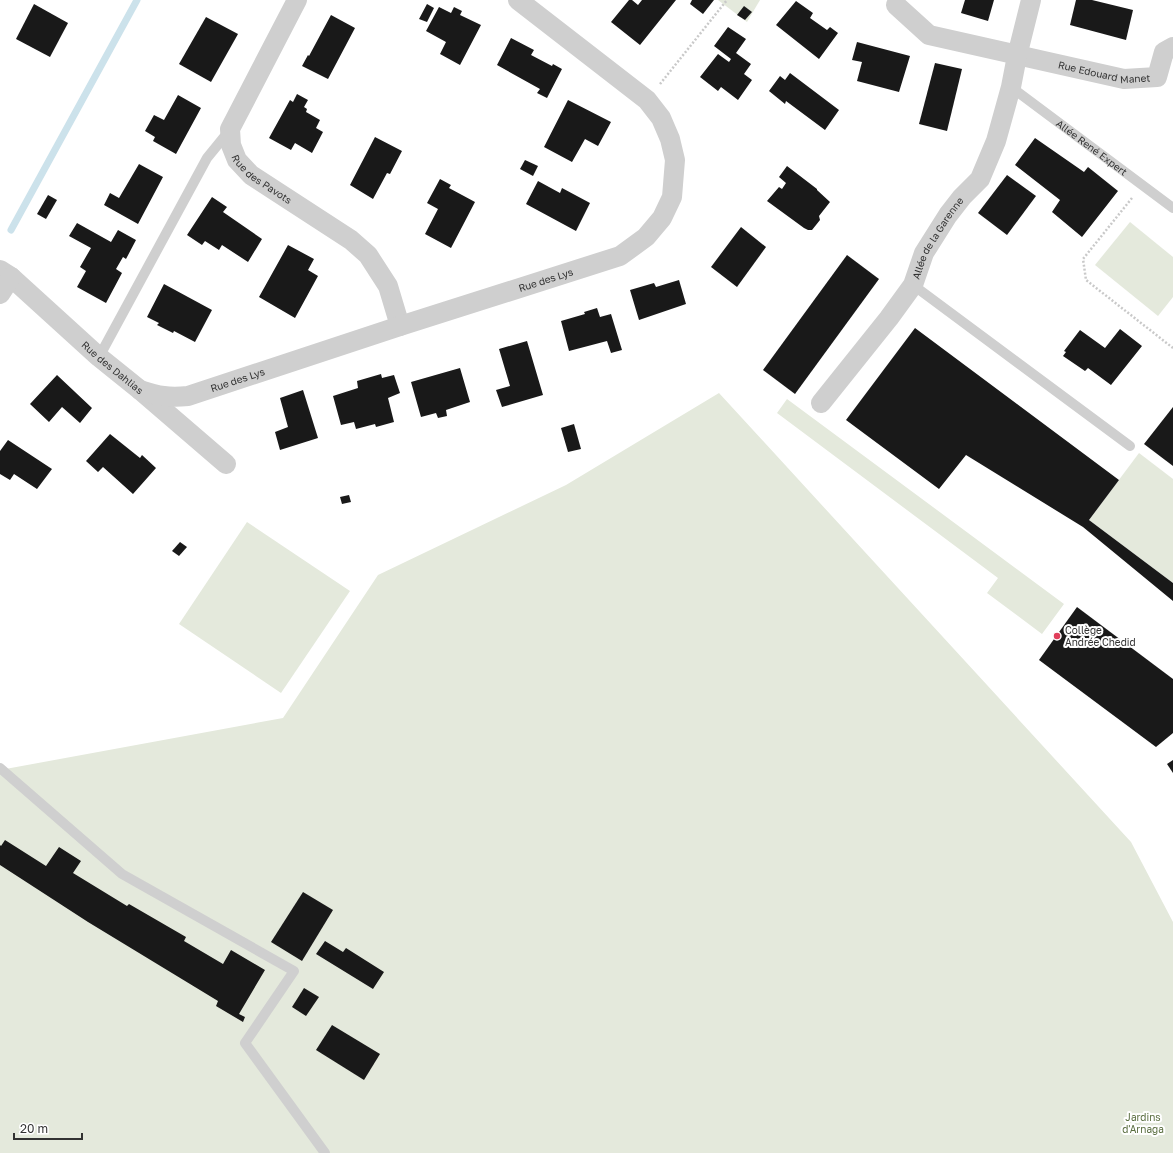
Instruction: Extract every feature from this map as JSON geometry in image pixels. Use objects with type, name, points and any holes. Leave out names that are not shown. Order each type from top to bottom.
[{"type":"street","points":[[230,129],[297,0]]},
{"type":"street","name":"Rue des Lys","points":[[140,390],[171,397],[188,396],[400,326],[620,256],[646,236],[662,218],[672,197],[675,160],[670,139],[661,118],[647,100],[518,0]]},
{"type":"street","name":"Allée de la Garenne","points":[[821,403],[889,318],[913,285],[924,253],[948,215],[962,197],[980,179],[996,142],[1012,87],[1017,56],[1031,0]]},
{"type":"street","points":[[896,5],[928,35],[1017,56]]},
{"type":"street","name":"Rue Edouard Manet","points":[[1017,56],[1124,79],[1157,76],[1164,52],[1173,47]]},
{"type":"street","name":"Rue des Pavots","points":[[230,129],[231,145],[237,160],[251,175],[351,240],[368,255],[388,286],[400,326]]},
{"type":"street","points":[[0,294],[5,274]]},
{"type":"street","name":"Rue des Dahlias","points":[[5,274],[98,357],[140,390],[226,464]]},
{"type":"lane","name":"Allée René Expert","points":[[1012,87],[1173,208]]},
{"type":"lane","points":[[98,357],[207,158],[230,129]]},
{"type":"lane","points":[[913,285],[1130,446]]},
{"type":"lane","points":[[0,768],[122,874],[294,971],[245,1043],[325,1153]]},
{"type":"path","points":[[647,100],[727,0]]},
{"type":"path","points":[[1142,185],[1083,259],[1086,280],[1173,348]]},
{"type":"green space","points":[[718,0],[760,0],[747,22]]},
{"type":"green space","points":[[1130,222],[1173,257],[1173,297],[1158,316],[1095,265]]},
{"type":"green space","name":"Jardins d'Arnaga","points":[[719,393],[1131,842],[1173,922],[1173,1153],[0,1153],[0,770],[283,718],[378,575],[566,485]]},
{"type":"green space","points":[[787,399],[1064,604],[1042,634],[987,593],[998,578],[777,413]]},
{"type":"green space","points":[[1139,453],[1173,479],[1173,583],[1089,520]]},
{"type":"green space","points":[[247,522],[350,591],[281,693],[179,624]]},
{"type":"building","points":[[629,0],[632,0],[638,5],[642,0],[676,0],[640,45],[611,22]]},
{"type":"building","points":[[692,0],[714,0],[703,14],[690,4]]},
{"type":"building","points":[[965,0],[994,0],[988,21],[961,13]]},
{"type":"building","points":[[1076,0],[1092,0],[1133,10],[1126,40],[1070,25]]},
{"type":"building","points":[[796,1],[813,13],[810,18],[827,30],[830,27],[838,33],[819,59],[776,25]]},
{"type":"building","points":[[34,4],[68,23],[50,57],[16,39]]},
{"type":"building","points":[[427,4],[434,8],[427,22],[419,19]]},
{"type":"building","points":[[744,6],[752,12],[745,20],[737,15]]},
{"type":"building","points":[[439,7],[451,13],[454,7],[462,11],[460,15],[481,25],[460,65],[440,54],[446,42],[426,31]]},
{"type":"building","points":[[331,15],[355,28],[328,79],[302,66]]},
{"type":"building","points":[[206,17],[238,34],[211,82],[179,64]]},
{"type":"building","points":[[728,27],[746,39],[736,53],[751,64],[744,74],[752,80],[738,100],[721,87],[718,91],[700,77],[718,54],[729,62],[731,59],[714,46]]},
{"type":"building","points":[[511,38],[534,50],[531,55],[552,66],[553,64],[562,69],[547,98],[537,93],[540,89],[497,65]]},
{"type":"building","points":[[857,42],[910,56],[899,92],[857,81],[862,62],[852,60]]},
{"type":"building","points":[[935,63],[962,69],[947,131],[919,124]]},
{"type":"building","points":[[790,73],[839,110],[825,130],[786,101],[785,104],[769,91],[780,76],[785,80]]},
{"type":"building","points":[[297,94],[308,100],[304,107],[307,109],[306,112],[320,120],[316,128],[323,132],[312,153],[295,143],[291,150],[269,138],[290,100],[293,102]]},
{"type":"building","points":[[178,95],[201,108],[176,154],[153,141],[155,137],[145,131],[154,115],[164,120]]},
{"type":"building","points":[[568,100],[611,122],[598,146],[585,139],[572,162],[544,147]]},
{"type":"building","points":[[375,137],[402,151],[390,174],[387,173],[373,199],[350,185]]},
{"type":"building","points":[[1035,138],[1084,172],[1088,167],[1118,191],[1082,237],[1052,212],[1060,200],[1015,165]]},
{"type":"building","points":[[525,160],[538,166],[533,176],[520,169]]},
{"type":"building","points":[[139,164],[163,177],[138,224],[104,205],[110,193],[119,198]]},
{"type":"building","points":[[787,166],[817,189],[830,202],[819,216],[820,220],[812,230],[804,228],[767,201],[779,187],[782,189],[786,183],[779,177]]},
{"type":"building","points":[[1007,175],[1036,196],[1007,235],[978,213]]},
{"type":"building","points":[[440,179],[451,185],[449,188],[475,202],[451,248],[425,234],[438,209],[427,203]]},
{"type":"building","points":[[538,181],[560,193],[562,188],[590,203],[576,231],[526,204]]},
{"type":"building","points":[[48,195],[57,200],[46,219],[37,214]]},
{"type":"building","points":[[212,197],[227,207],[223,212],[262,239],[248,262],[222,245],[219,250],[205,241],[202,245],[187,235]]},
{"type":"building","points":[[77,223],[111,242],[118,230],[136,240],[126,259],[123,257],[116,269],[122,273],[106,303],[77,287],[86,271],[80,267],[91,248],[69,236]]},
{"type":"building","points":[[741,227],[766,247],[737,287],[711,267]]},
{"type":"building","points":[[288,245],[314,259],[308,270],[318,276],[295,318],[259,297]]},
{"type":"building","points":[[847,255],[879,279],[795,394],[763,370]]},
{"type":"building","points":[[679,280],[686,304],[639,320],[630,290],[654,283],[656,287]]},
{"type":"building","points":[[164,284],[212,310],[195,342],[174,331],[173,333],[157,325],[159,323],[147,317]]},
{"type":"building","points":[[597,308],[600,317],[611,314],[622,350],[611,353],[607,341],[569,351],[561,321],[585,314],[584,312]]},
{"type":"building","points":[[915,328],[1119,480],[1089,520],[1173,583],[1173,601],[1083,527],[966,455],[939,489],[846,420]]},
{"type":"building","points":[[1120,329],[1142,346],[1111,385],[1088,368],[1085,371],[1063,356],[1066,352],[1064,351],[1080,330],[1105,348]]},
{"type":"building","points":[[527,341],[543,395],[502,407],[496,390],[510,386],[499,349]]},
{"type":"building","points":[[460,368],[470,402],[446,410],[447,416],[438,418],[436,413],[421,417],[411,382]]},
{"type":"building","points":[[381,374],[382,378],[394,375],[400,393],[388,398],[394,422],[376,427],[375,424],[356,429],[354,422],[341,425],[333,396],[358,388],[357,381]]},
{"type":"building","points":[[57,375],[92,408],[80,423],[62,407],[49,422],[30,404]]},
{"type":"building","points":[[303,390],[318,438],[280,450],[275,432],[288,427],[280,398]]},
{"type":"building","points":[[1173,407],[1173,466],[1144,444]]},
{"type":"building","points":[[574,424],[581,449],[568,452],[561,428]]},
{"type":"building","points":[[110,434],[140,458],[142,455],[156,468],[133,494],[103,467],[98,472],[86,461]]},
{"type":"building","points":[[8,440],[52,469],[37,489],[14,474],[10,480],[0,474],[0,451]]},
{"type":"building","points":[[349,495],[351,502],[342,504],[340,497]]},
{"type":"building","points":[[180,542],[187,547],[179,556],[172,551]]},
{"type":"building","points":[[1077,607],[1173,679],[1173,733],[1156,747],[1039,660]]},
{"type":"building","points":[[1173,760],[1173,773],[1167,764]]},
{"type":"building","points":[[5,840],[46,866],[59,847],[81,861],[73,873],[127,906],[129,904],[186,937],[184,941],[223,964],[231,950],[265,970],[239,1014],[245,1017],[243,1022],[216,1006],[218,1001],[88,922],[0,865],[0,845],[1,846]]},
{"type":"building","points":[[303,892],[333,910],[302,961],[271,942]]},
{"type":"building","points":[[325,941],[343,952],[346,948],[384,972],[373,989],[316,954]]},
{"type":"building","points":[[304,988],[319,997],[306,1016],[292,1007]]},
{"type":"building","points":[[332,1025],[380,1054],[364,1080],[316,1050]]},
{"type":"waterway","points":[[11,230],[137,0]]},
{"type":"place","name":"Collège Andrée Chedid","points":[[1057,636]]}]
